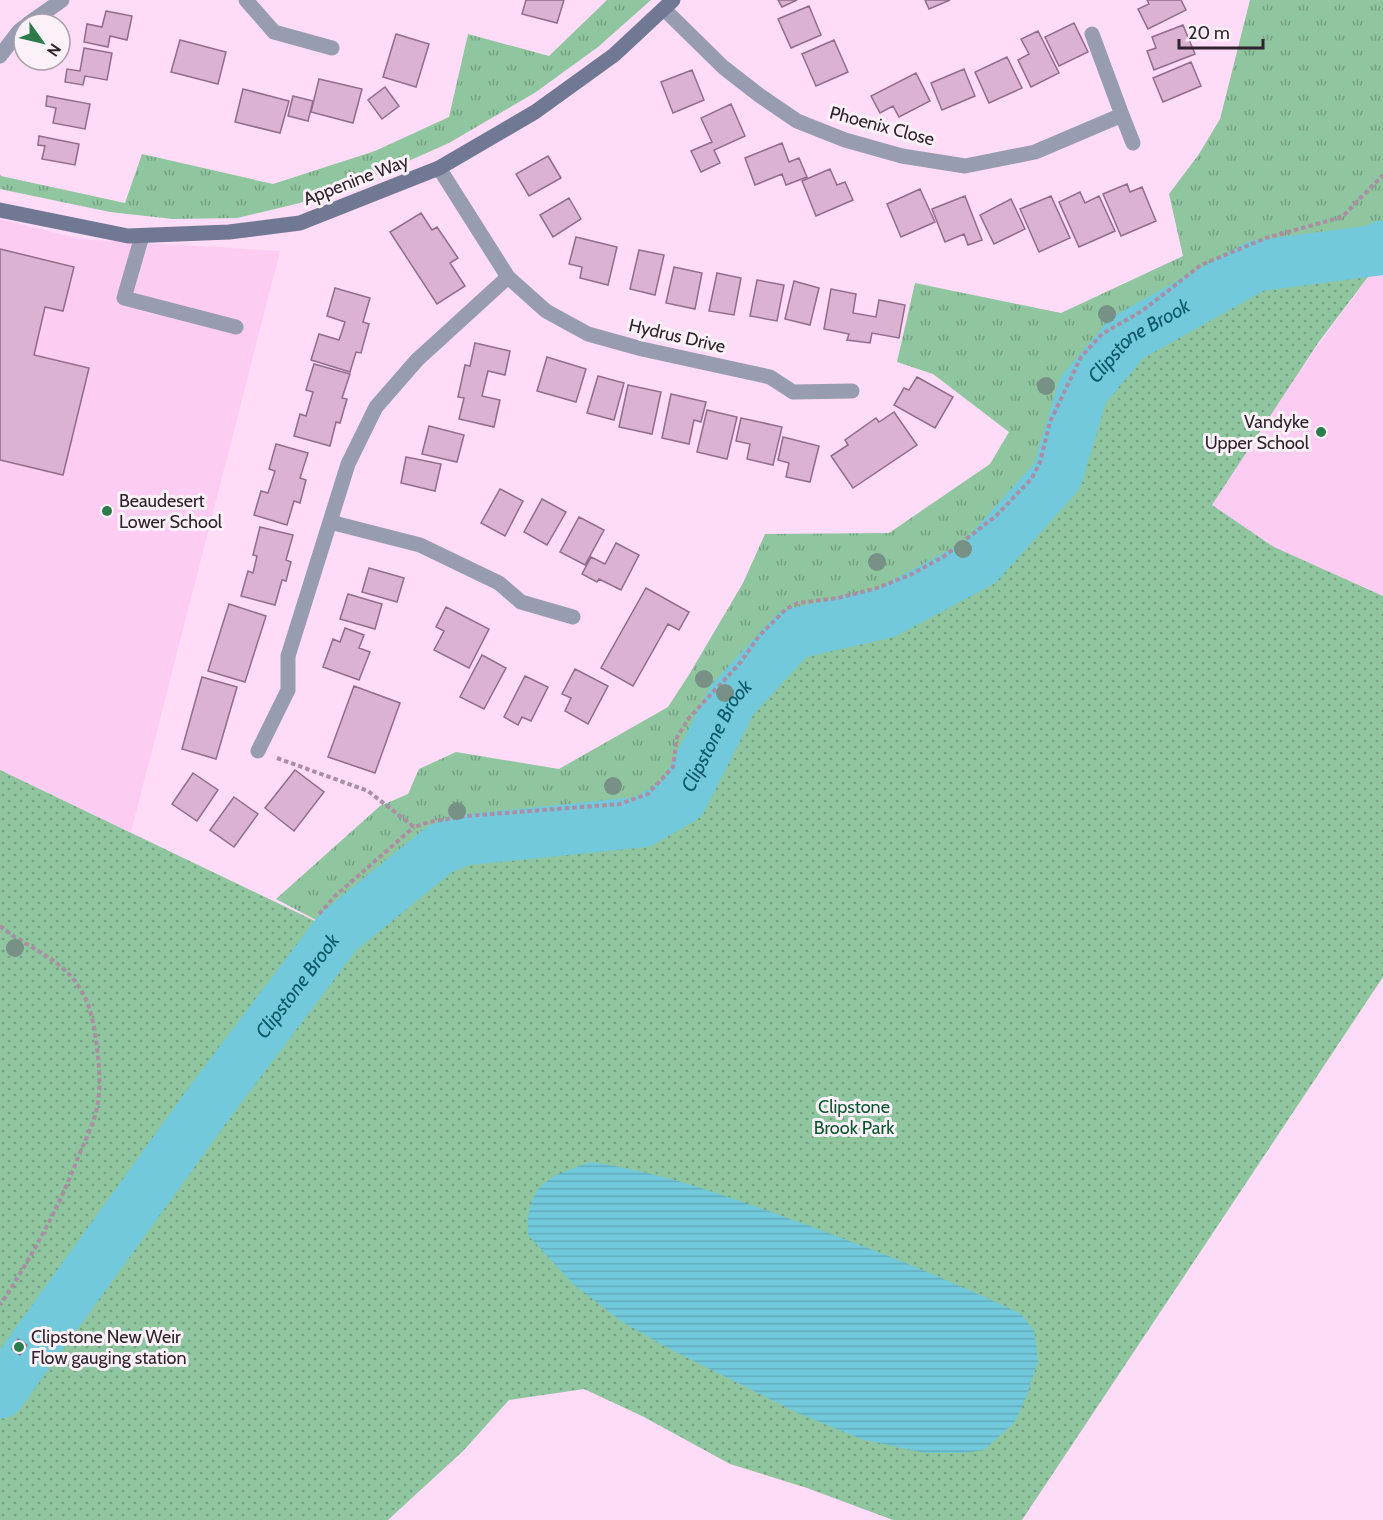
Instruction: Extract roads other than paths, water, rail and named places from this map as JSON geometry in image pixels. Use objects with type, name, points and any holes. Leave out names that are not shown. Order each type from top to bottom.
[{"type":"street","points":[[45,12],[62,0]]},
{"type":"street","points":[[246,0],[274,32],[332,48]]},
{"type":"street","name":"Phoenix Close","points":[[668,5],[723,67],[797,121],[845,140],[902,156],[965,166],[1035,152],[1122,115]]},
{"type":"street","name":"Appenine Way","points":[[0,210],[128,236],[229,232],[300,223],[439,168],[535,112],[614,55],[668,5]]},
{"type":"street","points":[[1092,34],[1133,143]]},
{"type":"street","points":[[0,56],[12,40]]},
{"type":"street","name":"Hydrus Drive","points":[[439,168],[508,278],[546,311],[588,334],[642,349],[770,376],[793,392],[852,391]]},
{"type":"street","points":[[142,236],[124,298],[236,327]]},
{"type":"street","points":[[258,751],[288,690],[288,656],[348,464],[376,407],[417,360],[508,278]]},
{"type":"street","points":[[330,522],[420,545],[500,583],[521,602],[573,617]]},
{"type":"water","points":[[591,1162],[675,1180],[756,1207],[917,1268],[1021,1314],[1034,1331],[1038,1361],[1015,1422],[984,1450],[962,1453],[925,1453],[861,1439],[798,1413],[666,1347],[621,1321],[573,1284],[528,1235],[528,1218],[535,1193],[551,1178]]},
{"type":"waterway","name":"Clipstone Brook","points":[[0,1393],[212,1099],[338,932],[440,849],[464,840],[642,822],[682,799],[732,700],[793,634],[885,613],[979,563],[1057,476],[1083,390],[1127,338],[1256,266],[1378,250],[1383,246]]},
{"type":"place","name":"Vandyke Upper School","points":[[1321,432]]},
{"type":"place","name":"Beaudesert Lower School","points":[[107,511]]},
{"type":"place","name":"Clipstone New Weir Flow gauging station","points":[[19,1347]]},
{"type":"park label","name":"Clipstone Brook Park","points":[[854,1117]]}]
